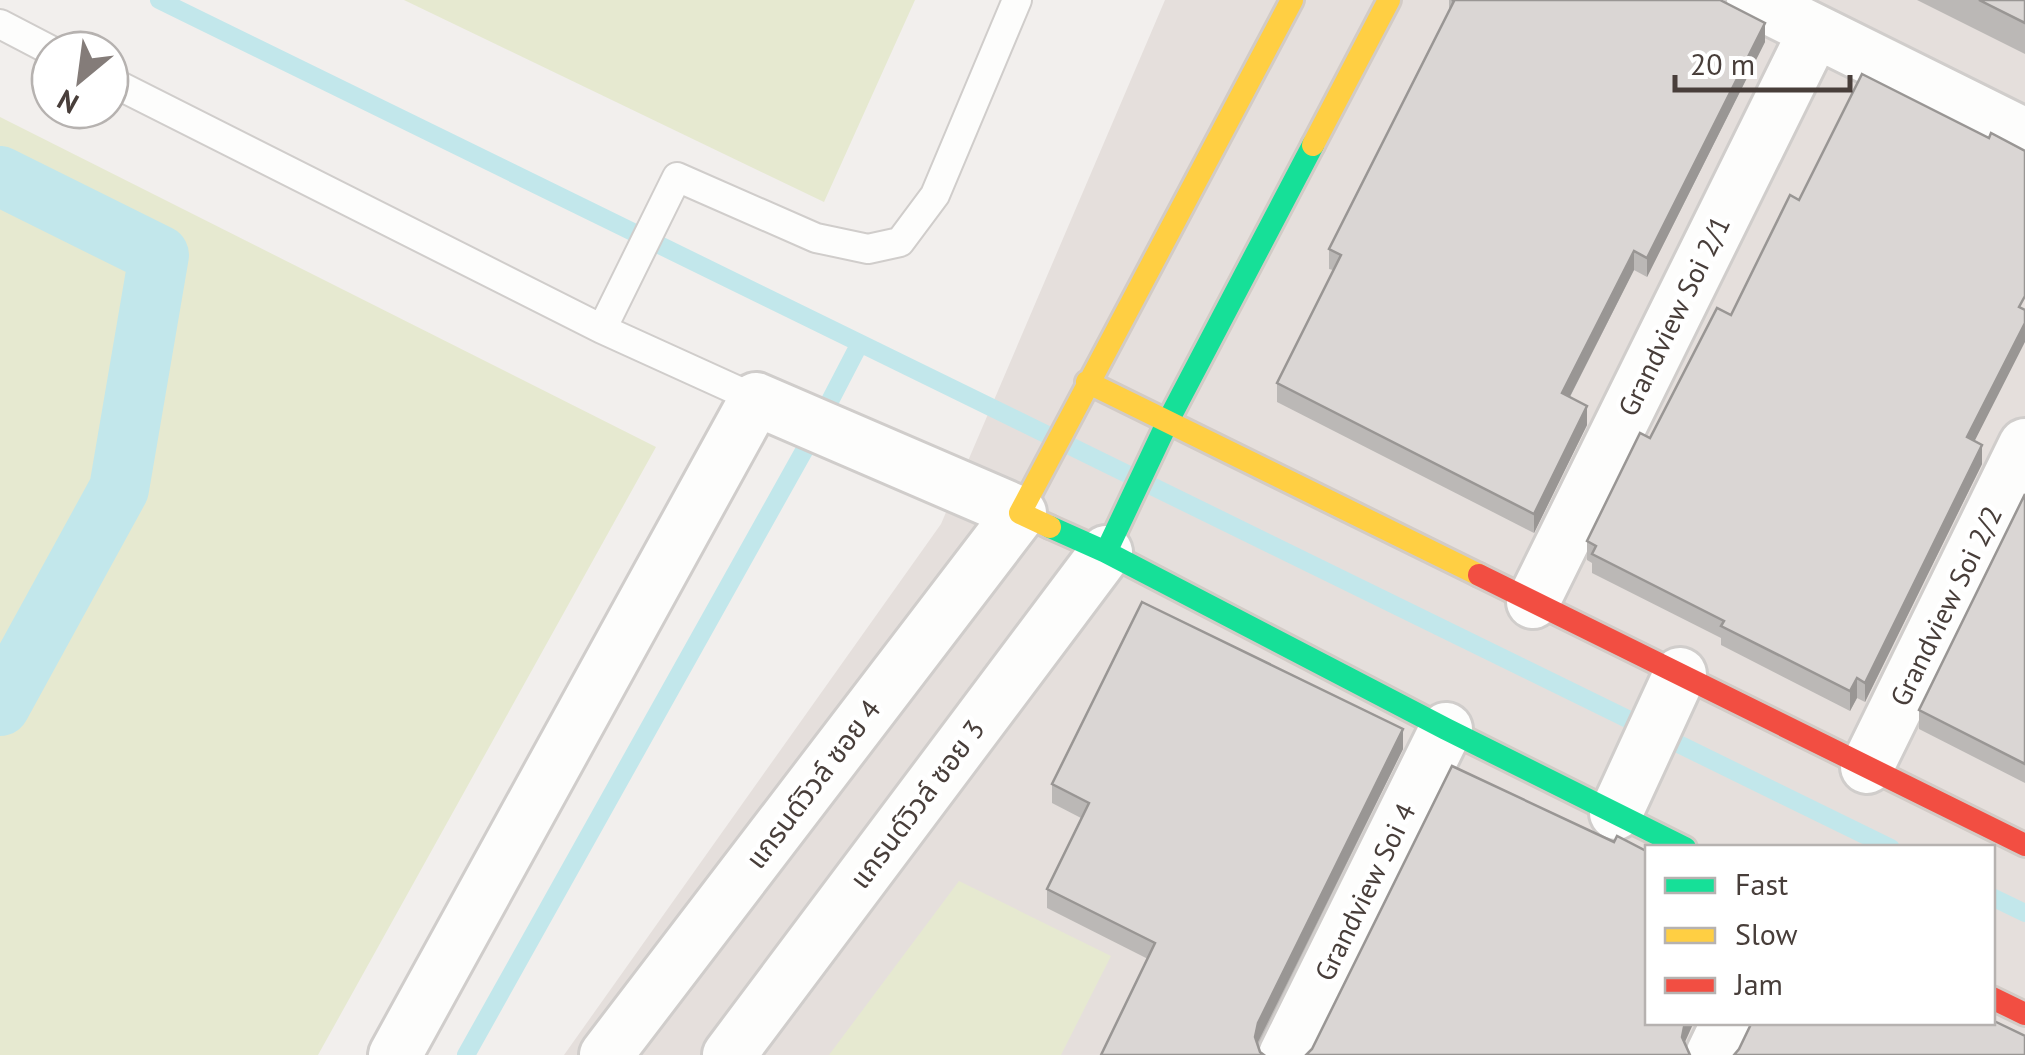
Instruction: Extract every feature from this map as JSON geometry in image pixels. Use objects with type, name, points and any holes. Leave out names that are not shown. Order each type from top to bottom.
[{"type":"street","points":[[1028,501],[1087,382],[1292,0]]},
{"type":"street","points":[[1111,541],[1168,422],[1388,0]]},
{"type":"street","points":[[1752,0],[2025,135]]},
{"type":"street","name":"Grandview Soi 2/1","points":[[1533,602],[1815,31]]},
{"type":"street","points":[[1087,382],[2025,845]]},
{"type":"street","points":[[394,1055],[764,402],[841,435],[1028,501],[1111,541],[1446,729],[1625,796],[1682,845]]},
{"type":"street","name":"Grandview Soi 2/2","points":[[1867,768],[2025,444]]},
{"type":"street","name":"แกรนด์วิวล์ ซอย 4","points":[[606,1055],[1028,501]]},
{"type":"street","name":"แกรนด์วิวล์ ซอย 3","points":[[729,1055],[1111,541]]},
{"type":"street","points":[[1625,796],[1680,674]]},
{"type":"street","name":"Grandview Soi 4","points":[[1285,1055],[1446,729]]},
{"type":"street","points":[[1995,999],[2025,1014]]},
{"type":"street","points":[[1712,1055],[1727,1025]]},
{"type":"lane","points":[[602,329],[678,177],[816,238],[868,248],[900,242],[935,196],[1016,0]]},
{"type":"lane","points":[[0,24],[30,40]]},
{"type":"lane","points":[[130,91],[602,329],[764,402]]},
{"type":"shaded area","points":[[1165,0],[2025,0],[2025,1055],[564,1055],[941,524]]},
{"type":"green space","points":[[404,0],[915,0],[824,202]]},
{"type":"green space","points":[[0,117],[656,447],[318,1055],[0,1055]]},
{"type":"green space","points":[[959,881],[1111,956],[1061,1055],[829,1055]]},
{"type":"building","points":[[1452,0],[1720,0],[1765,23],[1647,258],[1634,251],[1562,393],[1587,406],[1534,514],[1277,383],[1341,255],[1329,249]]},
{"type":"building","points":[[1979,0],[2025,0],[2025,23]]},
{"type":"building","points":[[1862,74],[1989,138],[1991,133],[2025,151],[2025,296],[2019,307],[2025,310],[2025,323],[1967,437],[1982,445],[1865,683],[1857,678],[1850,691],[1721,626],[1724,621],[1592,554],[1596,546],[1587,541],[1640,433],[1650,438],[1717,308],[1731,315],[1790,195],[1799,200]]},
{"type":"building","points":[[2025,494],[2025,764],[1919,710]]},
{"type":"building","points":[[1142,602],[1403,729],[1258,1023],[1255,1037],[1264,1055],[1101,1055],[1155,943],[1047,889],[1089,803],[1052,784]]},
{"type":"building","points":[[1452,766],[1614,842],[1617,836],[1645,850],[1645,1025],[1684,1025],[1682,1037],[1690,1055],[1306,1055]]},
{"type":"building","points":[[1995,1021],[2025,1036],[2025,1055],[1734,1055],[1751,1025],[1995,1025]]},
{"type":"waterway","points":[[159,0],[1885,845]]},
{"type":"waterway","points":[[0,176],[159,255],[119,489],[0,706]]},
{"type":"waterway","points":[[466,1055],[805,449],[859,345]]},
{"type":"waterway","points":[[1995,898],[2025,913]]},
{"type":"traffic: fast","points":[[1106,552],[1168,421],[1313,145]]},
{"type":"traffic: fast","points":[[1050,527],[1679,845]]},
{"type":"traffic: slow","points":[[1050,527],[1020,513],[1292,0]]},
{"type":"traffic: slow","points":[[1313,145],[1389,0]]},
{"type":"traffic: slow","points":[[1087,382],[1479,575]]},
{"type":"traffic: jam","points":[[1479,575],[2025,845]]},
{"type":"traffic: jam","points":[[1995,999],[2025,1014]]}]
